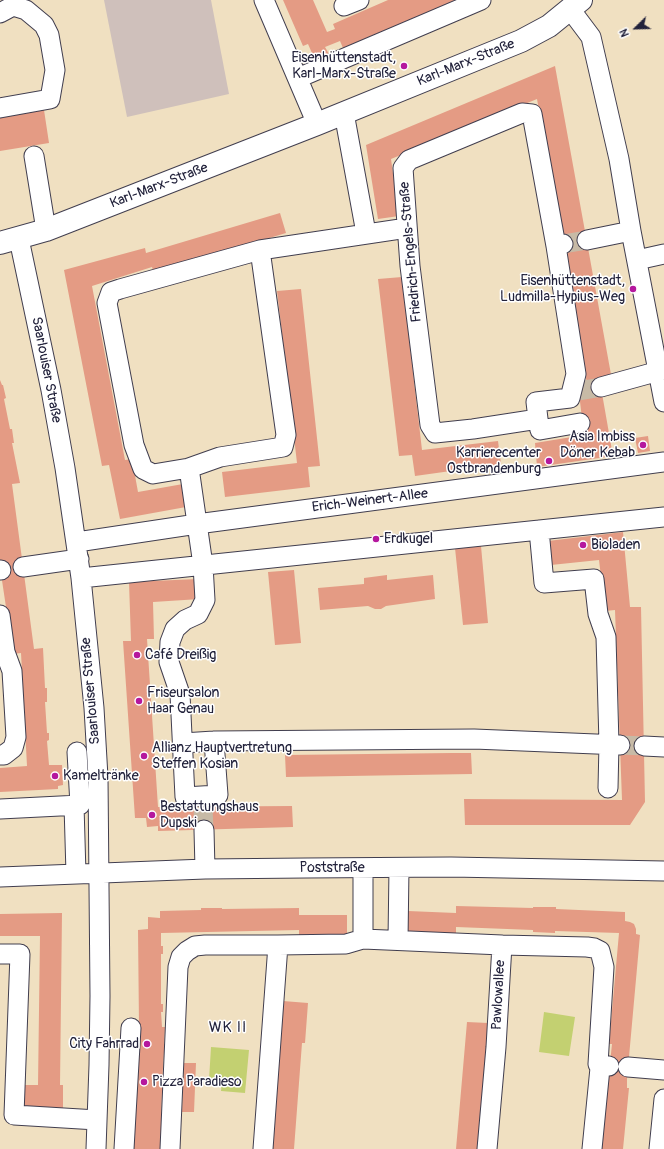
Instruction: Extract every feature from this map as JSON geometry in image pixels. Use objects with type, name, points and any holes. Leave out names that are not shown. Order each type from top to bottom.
[{"type":"main road","name":"Karl-Marx-Straße","points":[[10,241],[46,230],[317,124],[521,41],[549,26],[576,4]]},
{"type":"street","points":[[264,0],[317,124]]},
{"type":"street","points":[[298,78],[481,0]]},
{"type":"street","points":[[576,4],[591,37],[619,160],[630,231],[637,260],[664,402]]},
{"type":"street","points":[[0,13],[13,6],[26,10],[44,25],[48,35],[55,70],[50,99],[0,108]]},
{"type":"street","points":[[344,113],[366,234]]},
{"type":"street","name":"Friedrich-Engels-Straße","points":[[522,113],[532,114],[559,245],[576,374],[575,392],[570,398],[536,402],[538,418],[473,429],[435,433],[430,425],[410,266],[407,228],[403,168],[409,160],[522,113]]},
{"type":"street","points":[[34,156],[46,230]]},
{"type":"street","points":[[260,250],[286,435],[283,447],[220,457],[189,468],[153,474],[143,469],[134,446],[106,303],[111,292],[260,250],[407,228]]},
{"type":"street","points":[[586,240],[630,231]]},
{"type":"street","name":"Saarlouiser Straße","points":[[10,241],[51,390],[78,551],[94,708],[98,777],[100,1002],[96,1149]]},
{"type":"street","points":[[637,260],[664,254]]},
{"type":"street","points":[[601,387],[659,371]]},
{"type":"street","points":[[538,418],[540,430],[580,423]]},
{"type":"street","name":"Erich-Weinert-Allee","points":[[23,567],[78,551],[197,524],[664,462]]},
{"type":"street","points":[[189,468],[203,565],[205,600],[198,614],[185,620],[175,629],[170,642],[170,662],[180,694],[185,797],[203,801],[218,795],[214,741]]},
{"type":"street","points":[[81,578],[664,517]]},
{"type":"street","points":[[539,530],[544,583],[594,579],[598,614],[606,637],[614,745],[608,788]]},
{"type":"street","points":[[0,615],[5,652],[12,672],[16,738],[13,748],[4,755],[0,755]]},
{"type":"street","points":[[183,742],[474,739],[614,745]]},
{"type":"street","points":[[644,746],[664,747]]},
{"type":"street","points":[[0,809],[80,805],[78,752]]},
{"type":"street","points":[[74,805],[76,874]]},
{"type":"street","points":[[204,830],[205,869]]},
{"type":"street","points":[[363,868],[363,940]]},
{"type":"street","points":[[398,940],[399,868]]},
{"type":"street","name":"Poststraße","points":[[0,877],[205,869],[526,868],[664,871]]},
{"type":"street","name":"Pawlowallee","points":[[170,1149],[178,967],[181,957],[195,946],[205,945],[346,944],[363,940],[398,940],[502,945],[496,1047],[487,1149]]},
{"type":"street","points":[[263,1149],[278,945]]},
{"type":"street","points":[[502,945],[587,947],[600,951],[604,967],[612,1066]]},
{"type":"street","points":[[0,954],[20,954],[14,1115],[97,1120]]},
{"type":"street","points":[[124,1149],[131,1028]]},
{"type":"street","points":[[592,1149],[600,1068],[612,1066],[664,1070]]},
{"type":"street","points":[[659,1149],[664,1099]]},
{"type":"shaded area","points":[[104,0],[211,0],[229,94],[127,117]]},
{"type":"green space","points":[[544,1012],[575,1017],[569,1056],[539,1052]]},
{"type":"green space","points":[[211,1047],[249,1050],[245,1093],[221,1091],[222,1081],[209,1080]]},
{"type":"building","points":[[283,0],[313,0],[327,32],[335,29],[333,24],[388,0],[456,0],[343,48],[340,41],[325,47],[329,54],[315,60],[308,44],[303,46]]},
{"type":"building","points":[[555,66],[612,380],[600,382],[613,456],[537,467],[535,443],[584,435],[578,385],[587,384],[537,99],[391,159],[399,216],[378,219],[366,145]]},
{"type":"building","points":[[44,110],[49,143],[0,151],[0,118]]},
{"type":"building","points":[[280,213],[286,233],[154,273],[152,267],[92,286],[125,460],[132,459],[138,492],[183,484],[186,507],[120,519],[109,465],[102,466],[64,270],[145,248],[146,253]]},
{"type":"building","points":[[402,277],[422,450],[498,441],[501,464],[415,476],[412,455],[399,456],[378,279]]},
{"type":"building","points":[[301,289],[320,466],[308,467],[310,487],[225,497],[222,472],[297,463],[277,291]]},
{"type":"building","points":[[0,380],[3,385],[6,398],[4,399],[10,429],[12,429],[14,443],[12,443],[20,483],[12,484],[34,649],[43,648],[45,688],[47,688],[47,702],[45,702],[47,733],[49,733],[49,740],[47,741],[49,765],[62,765],[63,785],[58,786],[58,789],[0,792],[0,768],[27,766],[21,653],[13,654],[0,567]]},
{"type":"building","name":"Asia Imbiss Döner Kebab","points":[[648,436],[650,451],[638,453],[635,438]]},
{"type":"building","points":[[623,532],[630,607],[641,607],[645,802],[630,825],[465,825],[464,799],[622,800],[615,610],[605,611],[599,560],[551,565],[548,541]]},
{"type":"building","points":[[481,546],[488,623],[463,625],[455,548]]},
{"type":"building","points":[[294,570],[301,643],[275,645],[268,572]]},
{"type":"building","points":[[387,575],[387,580],[433,575],[435,599],[386,606],[381,609],[375,609],[368,606],[320,610],[318,588],[364,584],[364,578]]},
{"type":"building","points":[[198,579],[200,599],[153,602],[154,639],[147,639],[158,807],[292,806],[293,827],[158,831],[158,826],[147,827],[146,818],[135,818],[123,641],[131,641],[129,582]]},
{"type":"building","points":[[471,753],[472,774],[286,777],[285,755]]},
{"type":"building","points":[[456,906],[533,908],[556,907],[556,909],[625,912],[625,921],[634,924],[636,934],[640,935],[627,1079],[627,1088],[629,1088],[623,1149],[601,1149],[612,1044],[609,1044],[619,933],[555,931],[555,933],[533,932],[533,930],[456,927],[456,935],[407,933],[408,911],[456,913]]},
{"type":"building","points":[[201,908],[299,908],[299,915],[347,915],[347,936],[299,937],[299,930],[161,933],[161,946],[163,946],[163,954],[161,954],[161,1004],[163,1004],[163,1012],[161,1012],[162,1027],[165,1027],[164,1044],[166,1044],[166,1052],[164,1052],[162,1083],[164,1083],[164,1091],[162,1091],[161,1122],[163,1122],[160,1149],[131,1149],[139,1026],[138,930],[148,929],[148,917],[160,918],[160,911],[201,910]]},
{"type":"building","points":[[62,913],[60,1085],[63,1085],[63,1108],[22,1107],[23,1085],[38,1085],[40,936],[0,936],[0,914]]},
{"type":"building","points":[[283,1001],[308,1003],[305,1043],[302,1043],[294,1149],[272,1149]]},
{"type":"building","points":[[467,1022],[488,1023],[478,1149],[456,1149]]},
{"type":"building","points":[[184,1063],[196,1063],[194,1112],[182,1112]]},
{"type":"tunnel","points":[[563,244],[587,240]]},
{"type":"tunnel","points":[[579,391],[601,387]]},
{"type":"tunnel","points":[[620,745],[644,746]]},
{"type":"tunnel","points":[[203,807],[204,830]]},
{"type":"place","name":"Eisenhüttenstadt, Karl-Marx-Straße","points":[[404,66]]},
{"type":"place","name":"Eisenhüttenstadt, Ludmilla-Hypius-Weg","points":[[633,289]]},
{"type":"place","name":"Asia Imbiss Döner Kebab","points":[[643,445]]},
{"type":"place","name":"Karrierecenter Ostbrandenburg","points":[[549,461]]},
{"type":"place","name":"Erdkugel","points":[[376,539]]},
{"type":"place","name":"Bioladen","points":[[583,545]]},
{"type":"place","name":"Café Dreißig","points":[[137,655]]},
{"type":"place","name":"Friseursalon Haar Genau","points":[[139,701]]},
{"type":"place","name":"Allianz Hauptvertretung Steffen Kosian","points":[[144,756]]},
{"type":"place","name":"Kameltränke","points":[[55,776]]},
{"type":"place","name":"Bestattungshaus Dupski","points":[[152,815]]},
{"type":"place","name":"City Fahrrad","points":[[147,1044]]},
{"type":"place","name":"Pizza Paradieso","points":[[144,1082]]},
{"type":"district","name":"WK II","points":[[228,1028]]}]
